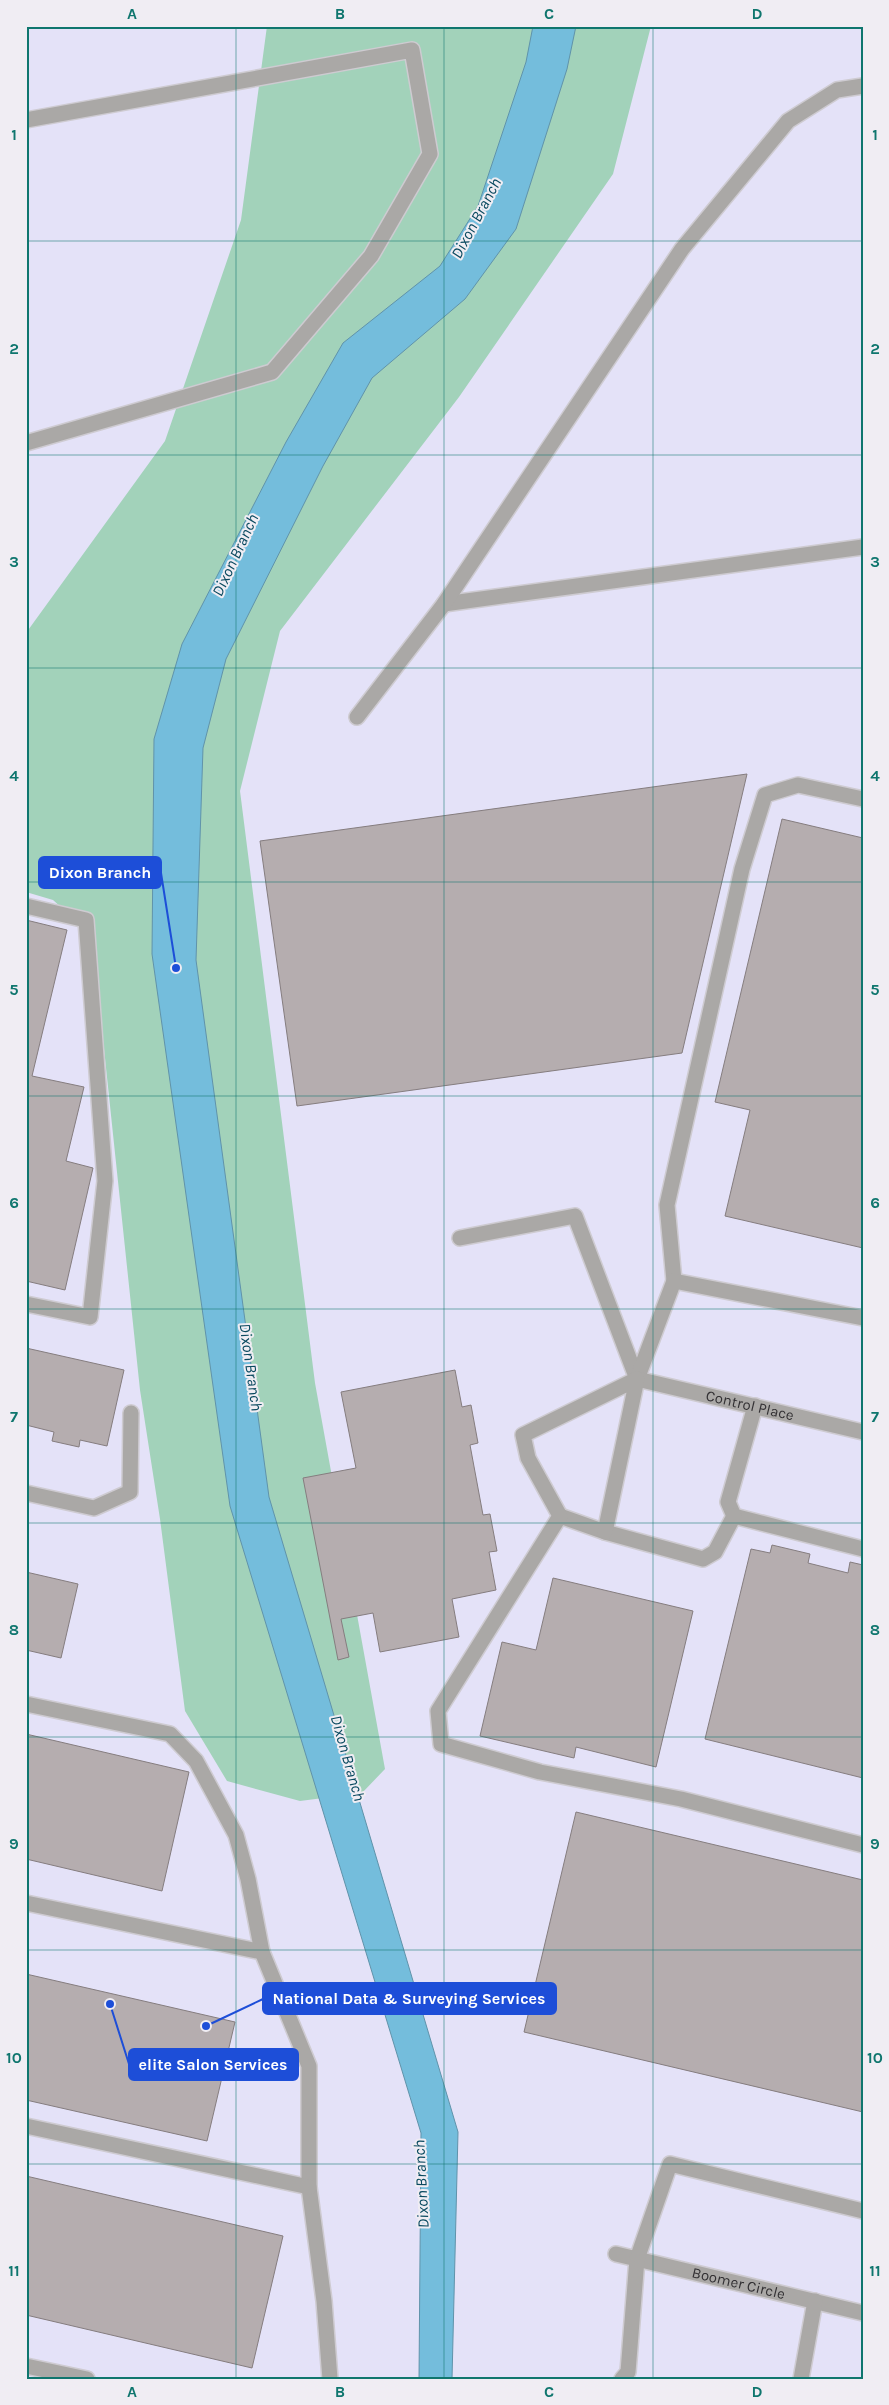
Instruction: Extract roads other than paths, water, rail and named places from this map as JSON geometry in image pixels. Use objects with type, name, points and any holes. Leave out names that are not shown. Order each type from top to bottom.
[{"type":"street","points":[[26,120],[412,50],[430,154],[371,256],[272,372],[26,443]]},
{"type":"street","points":[[357,717],[444,604],[682,249],[788,121],[837,90],[863,86]]},
{"type":"street","points":[[444,604],[863,547]]},
{"type":"street","points":[[605,1532],[637,1379],[674,1281],[667,1205],[742,869],[766,795],[798,785],[863,798]]},
{"type":"street","points":[[26,906],[86,920],[105,1181],[90,1317],[26,1304]]},
{"type":"street","points":[[460,1238],[575,1216],[637,1379]]},
{"type":"street","points":[[674,1281],[863,1318]]},
{"type":"street","points":[[637,1379],[523,1435],[528,1458],[560,1516],[605,1532],[703,1559],[715,1552],[734,1516]]},
{"type":"street","name":"Control Place","points":[[637,1379],[863,1432]]},
{"type":"street","points":[[734,1516],[728,1502],[755,1406]]},
{"type":"street","points":[[26,1493],[94,1508],[130,1492],[132,1413]]},
{"type":"street","points":[[560,1516],[438,1710],[441,1744],[540,1772],[681,1799],[863,1844]]},
{"type":"street","points":[[734,1516],[863,1549]]},
{"type":"street","points":[[26,1704],[170,1734],[196,1761],[236,1835],[248,1879],[262,1952],[309,2066],[309,2187],[324,2301],[330,2379]]},
{"type":"street","points":[[26,1902],[262,1952]]},
{"type":"street","points":[[26,2126],[309,2187]]},
{"type":"street","points":[[622,2379],[628,2372],[637,2259],[670,2164],[863,2211]]},
{"type":"street","name":"Boomer Circle","points":[[616,2254],[863,2313]]},
{"type":"street","points":[[801,2379],[815,2301]]},
{"type":"street","points":[[26,2366],[87,2379]]},
{"type":"water","points":[[533,26],[576,26],[567,69],[516,229],[465,299],[372,378],[323,466],[226,659],[203,748],[196,960],[269,1497],[458,2132],[452,2379],[419,2379],[421,2133],[230,1506],[152,954],[154,739],[182,644],[286,442],[343,343],[440,266],[478,206],[526,62]]},
{"type":"place","name":"Dixon Branch","points":[[176,968]]},
{"type":"place","name":"elite Salon Services","points":[[110,2004]]},
{"type":"place","name":"National Data & Surveying Services","points":[[206,2026]]}]
